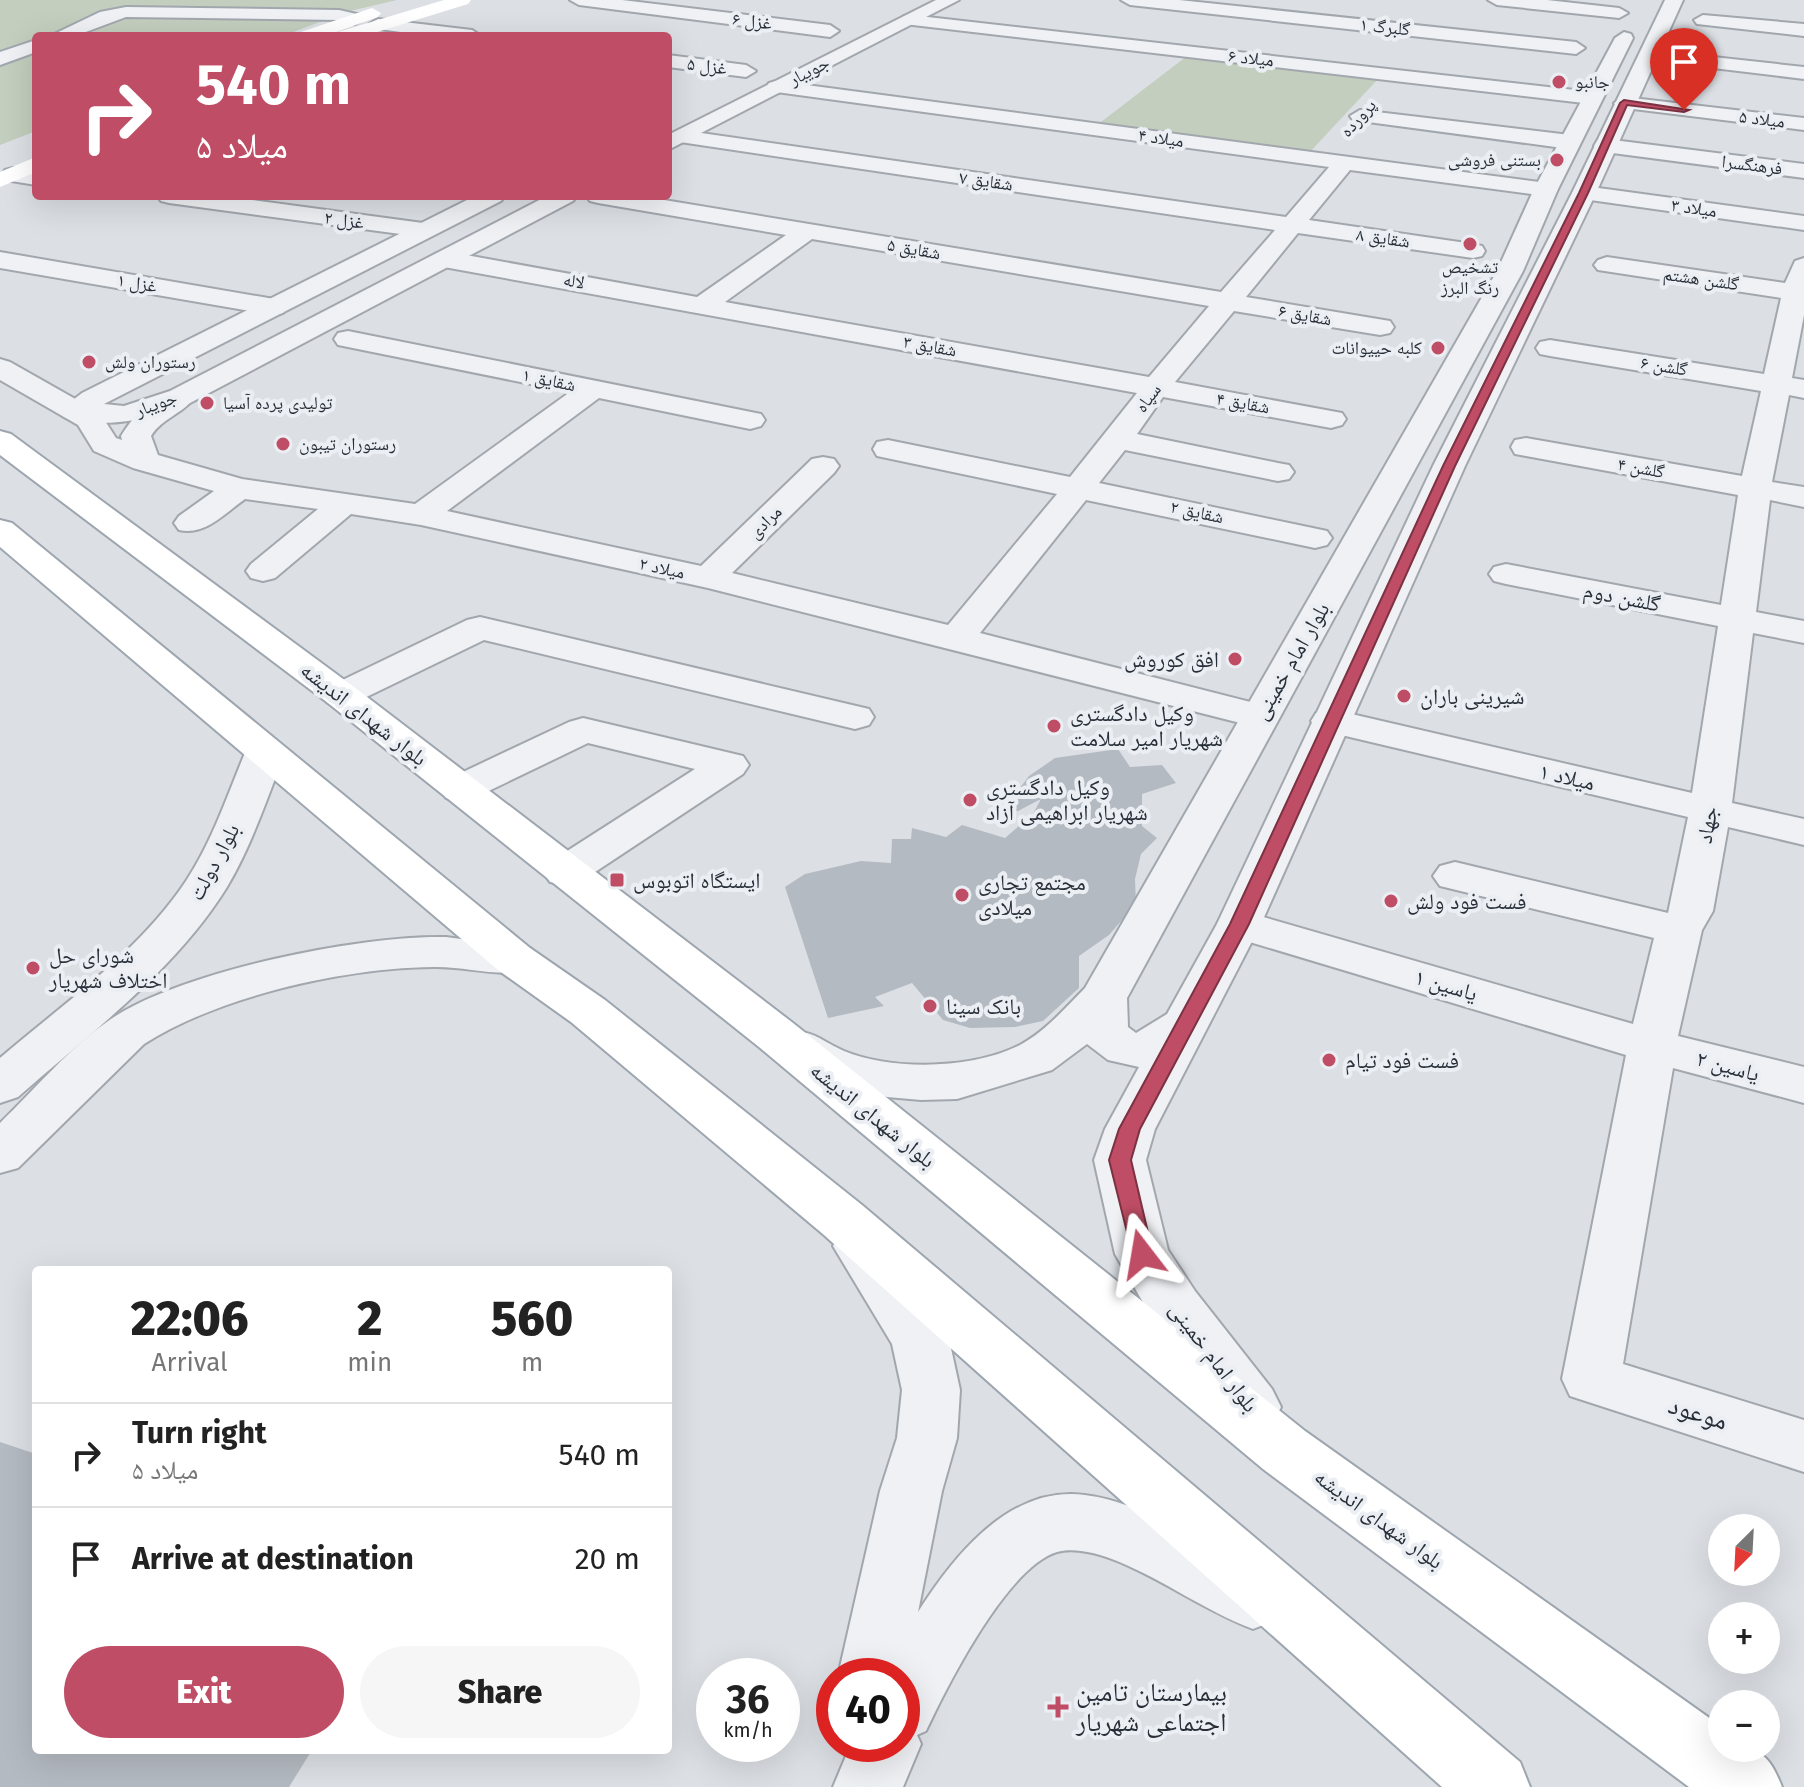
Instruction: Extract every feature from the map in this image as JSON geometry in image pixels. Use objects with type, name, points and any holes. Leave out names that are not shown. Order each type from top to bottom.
[{"type":"main road","points":[[319,32],[420,0]]},
{"type":"main road","points":[[356,32],[462,0]]},
{"type":"main road","points":[[4,170],[32,146]]},
{"type":"main road","points":[[4,170],[32,165]]},
{"type":"main road","name":"بلوار شهدای اندیشه","points":[[0,440],[341,695],[776,1035],[1284,1450],[1747,1787]]},
{"type":"main road","points":[[2,533],[514,959],[588,1011],[843,1220],[1495,1787]]},
{"type":"street","name":"غزل ۶","points":[[579,0],[830,31]]},
{"type":"street","name":"جویبار","points":[[674,140],[950,0]]},
{"type":"street","name":"گلبرگ ۱","points":[[1130,0],[1576,48]]},
{"type":"street","points":[[1497,0],[1631,6]]},
{"type":"street","name":"بلوار امام خمینی","points":[[1284,1450],[1175,1307],[1142,1254],[1120,1160],[1130,1129],[1239,924],[1449,466],[1565,191],[1608,100],[1631,6]]},
{"type":"street","points":[[1138,46],[1194,7]]},
{"type":"street","points":[[1688,10],[1804,30]]},
{"type":"street","name":"بلوار امام خمینی","points":[[1608,100],[1688,10]]},
{"type":"street","points":[[68,32],[106,16],[126,12],[339,15],[355,19]]},
{"type":"street","name":"پرورده","points":[[1335,158],[1360,116],[1449,15]]},
{"type":"street","name":"جویبار","points":[[802,44],[853,19]]},
{"type":"street","name":"میلاد ۶","points":[[910,20],[1394,78],[1608,100]]},
{"type":"street","points":[[378,24],[441,32]]},
{"type":"street","points":[[0,59],[32,47]]},
{"type":"street","name":"غزل ۵","points":[[672,61],[753,68],[720,84]]},
{"type":"street","points":[[1695,61],[1804,73]]},
{"type":"street","name":"میلاد ۴","points":[[776,87],[1335,158],[1565,191]]},
{"type":"street","points":[[1375,99],[1537,119]]},
{"type":"street","name":"میلاد ۵","points":[[1608,100],[1804,124]]},
{"type":"street","points":[[962,133],[988,115]]},
{"type":"street","name":"فرهنگسرا","points":[[1360,116],[1804,171]]},
{"type":"street","name":"شقایق ۷","points":[[674,140],[911,170],[1293,225]]},
{"type":"street","points":[[911,170],[936,152]]},
{"type":"street","name":"سپاه","points":[[957,638],[1118,439],[1155,388],[1293,225],[1335,158]]},
{"type":"street","points":[[4,170],[32,177]]},
{"type":"street","points":[[1119,200],[1139,184]]},
{"type":"street","name":"بلوار امام خمینی","points":[[776,1035],[830,1065],[921,1082],[957,1081],[1035,1058],[1062,1040],[1103,998],[1502,285],[1565,191]]},
{"type":"street","name":"میلاد ۳","points":[[1565,191],[1804,223]]},
{"type":"street","points":[[1061,214],[1082,195]]},
{"type":"street","name":"غزل ۲","points":[[199,200],[423,230]]},
{"type":"street","name":"جویبار","points":[[74,411],[92,399],[485,200]]},
{"type":"street","name":"جویبار","points":[[74,411],[126,415],[180,397],[557,200]]},
{"type":"street","name":"شقایق ۵","points":[[622,200],[1230,302]]},
{"type":"street","name":"شقایق ۸","points":[[1293,225],[1473,251]]},
{"type":"street","points":[[704,304],[808,231]]},
{"type":"street","name":"لاله","points":[[444,259],[704,304]]},
{"type":"street","name":"غزل ۱","points":[[0,260],[274,307]]},
{"type":"street","name":"گلشن هشتم","points":[[1607,265],[1800,294]]},
{"type":"street","name":"جهاد","points":[[1591,1379],[1652,1046],[1679,930],[1691,911],[1710,811],[1739,620],[1755,489],[1790,387],[1804,266]]},
{"type":"street","name":"شقایق ۶","points":[[1230,302],[1380,327]]},
{"type":"street","name":"شقایق ۳","points":[[704,304],[1155,388]]},
{"type":"street","name":"شقایق ۱","points":[[348,339],[750,420]]},
{"type":"street","name":"گلشن ۶","points":[[1550,348],[1790,387]]},
{"type":"street","points":[[0,368],[74,411]]},
{"type":"street","name":"شقایق ۴","points":[[1155,388],[1331,419]]},
{"type":"street","points":[[421,515],[593,389]]},
{"type":"street","points":[[144,461],[136,436],[145,421],[180,397]]},
{"type":"street","name":"میلاد ۲","points":[[74,411],[89,419],[105,444],[144,461],[239,488],[421,515],[708,578],[1260,716]]},
{"type":"street","points":[[1118,439],[1278,472]]},
{"type":"street","name":"گلشن ۴","points":[[1526,447],[1804,497]]},
{"type":"street","points":[[888,449],[1079,487]]},
{"type":"street","name":"مرادی","points":[[708,578],[823,466]]},
{"type":"street","name":"شقایق ۲","points":[[1079,487],[1315,538]]},
{"type":"street","points":[[191,523],[239,488]]},
{"type":"street","points":[[263,571],[343,505]]},
{"type":"street","name":"گلشن دوم","points":[[1506,574],[1804,632]]},
{"type":"street","points":[[341,695],[480,628],[855,717]]},
{"type":"street","name":"میلاد ۱","points":[[1330,721],[1804,832]]},
{"type":"street","points":[[460,789],[583,730],[729,765],[565,872]]},
{"type":"street","name":"بلوار دولت","points":[[0,1085],[140,959],[192,906],[222,854],[265,753]]},
{"type":"street","points":[[1455,876],[1679,930]]},
{"type":"street","name":"یاسین ۱","points":[[1239,924],[1652,1046]]},
{"type":"street","points":[[0,1154],[128,1031],[153,1015],[195,998],[351,960],[425,952],[514,959]]},
{"type":"street","points":[[1103,998],[1104,1032],[1124,1049],[1144,1050],[1157,1045],[1189,1022]]},
{"type":"street","name":"یاسین ۲","points":[[1652,1046],[1804,1085]]},
{"type":"street","points":[[843,1220],[920,1339],[931,1390],[927,1438],[900,1537],[876,1658]]},
{"type":"street","name":"موعود","points":[[1591,1379],[1804,1446]]},
{"type":"street","points":[[920,1674],[946,1625],[990,1566],[1028,1531],[1069,1521],[1116,1532],[1198,1570],[1321,1634]]},
{"type":"street","points":[[851,1787],[856,1762]]},
{"type":"street","points":[[868,1787],[878,1762]]},
{"type":"green space","points":[[0,0],[397,0],[346,12],[294,32],[32,32],[32,133],[0,145]]},
{"type":"green space","points":[[1187,56],[1378,79],[1309,153],[1097,125]]},
{"type":"building","name":"مجتمع تجاری میلادی","points":[[1118,749],[1130,767],[1162,765],[1176,783],[1142,794],[1142,826],[1157,838],[1141,854],[1135,879],[1136,904],[1109,935],[1079,956],[1079,988],[1043,1021],[1015,1027],[970,1028],[943,1020],[912,983],[875,997],[884,1006],[828,1018],[785,887],[805,874],[861,861],[891,863],[892,839],[911,839],[912,828],[946,837],[962,825],[1005,838],[1033,814],[1041,799],[1018,811],[1004,809],[1029,776],[1055,758]]},
{"type":"building","points":[[0,1442],[32,1453],[32,1754],[310,1754],[289,1787],[0,1787]]},
{"type":"place","name":"جانبو","points":[[1559,82]]},
{"type":"place","name":"بستنی فروشی","points":[[1557,160]]},
{"type":"place","name":"تشخیص رنگ البرز","points":[[1470,244]]},
{"type":"place","name":"کلبه حییوانات","points":[[1438,348]]},
{"type":"place","name":"رستوران ولش","points":[[89,362]]},
{"type":"place","name":"تولیدی پرده آسیا","points":[[207,403]]},
{"type":"place","name":"رستوران تیبون","points":[[283,444]]},
{"type":"place","name":"افق کوروش","points":[[1235,659]]},
{"type":"place","name":"شیرینی باران","points":[[1404,696]]},
{"type":"place","name":"وکیل دادگستری شهریار امیر سلامت","points":[[1054,726]]},
{"type":"place","name":"وکیل دادگستری شهریار ابراهیمی آزاد","points":[[970,800]]},
{"type":"place","name":"ایستگاه اتوبوس","points":[[617,880]]},
{"type":"place","name":"مجتمع تجاری میلادی","points":[[962,895]]},
{"type":"place","name":"فست فود ولش","points":[[1391,901]]},
{"type":"place","name":"شورای حل اختلاف شهریار","points":[[33,968]]},
{"type":"place","name":"بانک سینا","points":[[930,1006]]},
{"type":"place","name":"فست فود تیام","points":[[1329,1060]]},
{"type":"place","name":"بیمارستان تامین اجتماعی شهریار","points":[[1058,1707]]},
{"type":"route","points":[[1142,1254],[1120,1160],[1130,1129],[1239,924],[1449,466],[1584,193],[1624,103],[1684,110]]}]
